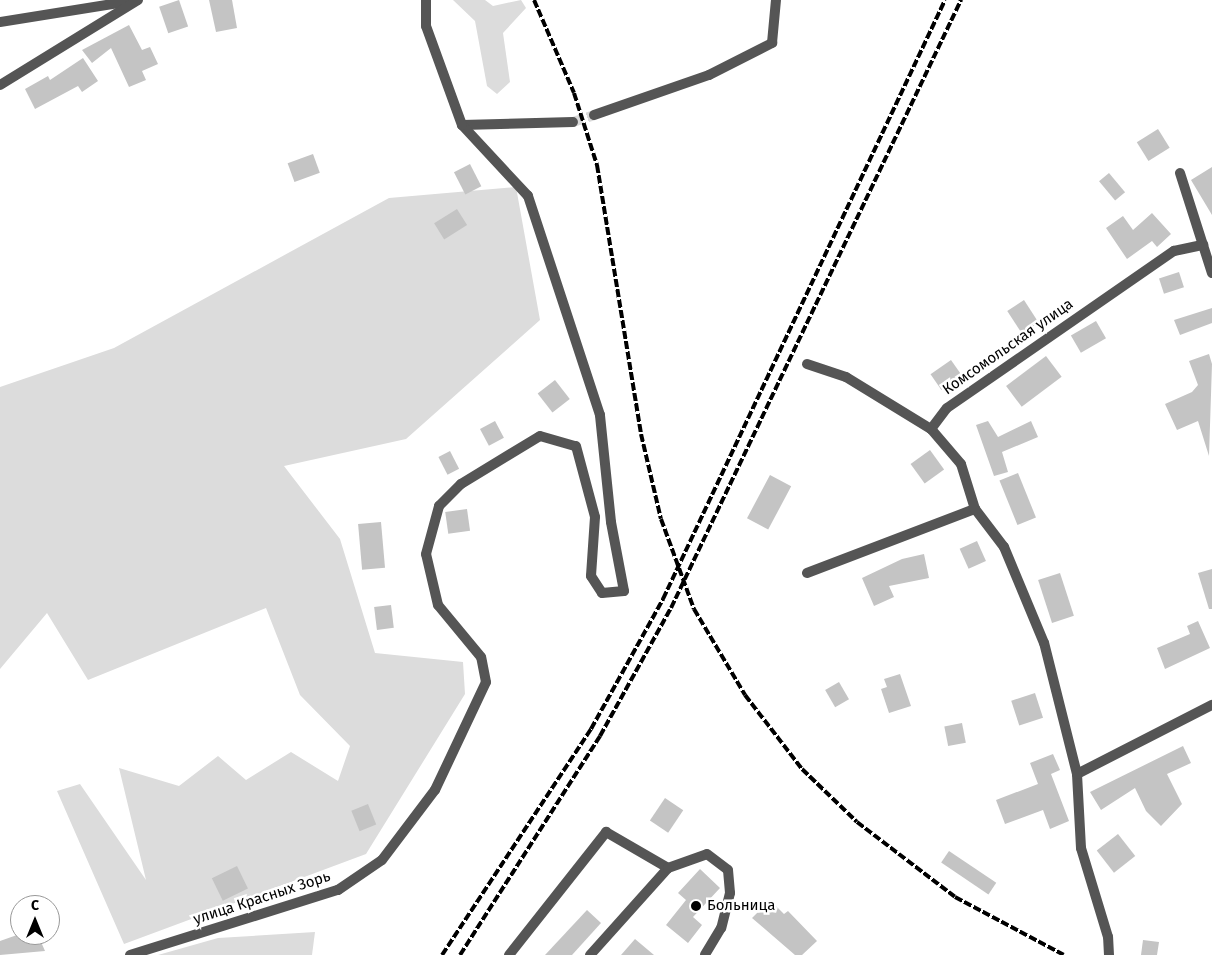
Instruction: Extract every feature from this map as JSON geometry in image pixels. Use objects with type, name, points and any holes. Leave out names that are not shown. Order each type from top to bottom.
[{"type":"street","points":[[0,22],[138,0]]},
{"type":"street","points":[[0,85],[138,0]]},
{"type":"street","points":[[426,0],[426,26],[462,125],[572,122]]},
{"type":"street","points":[[594,115],[709,75],[772,43],[776,0]]},
{"type":"street","name":"улица Красных Зорь","points":[[130,955],[338,890],[382,860],[435,790],[486,682],[481,657],[438,606],[426,554],[439,506],[461,484],[540,436],[576,446],[595,517],[591,576],[602,593],[624,591],[610,522],[600,415],[528,196],[462,125]]},
{"type":"street","points":[[1180,172],[1212,272]]},
{"type":"street","name":"Комсомольская улица","points":[[931,429],[947,408],[1174,251],[1203,245]]},
{"type":"street","points":[[807,364],[846,377],[931,429],[961,464],[975,510],[1004,547],[1044,643],[1077,774],[1081,848],[1108,937],[1109,955]]},
{"type":"street","points":[[807,573],[975,510]]},
{"type":"street","points":[[1077,774],[1212,705]]},
{"type":"street","points":[[509,955],[606,832],[668,868]]},
{"type":"street","points":[[590,955],[668,868],[707,854],[728,870],[730,893],[721,928],[705,955]]},
{"type":"shaded area","points":[[453,0],[485,0],[493,6],[521,0],[526,8],[503,33],[510,82],[497,94],[487,86],[475,21]]},
{"type":"shaded area","points":[[516,187],[540,320],[406,439],[284,466],[340,539],[375,653],[463,662],[465,694],[366,854],[124,944],[57,791],[80,784],[146,880],[119,768],[179,786],[218,756],[246,780],[291,752],[338,781],[350,746],[300,695],[266,608],[88,680],[47,613],[0,669],[0,387],[114,348],[389,198]]},
{"type":"shaded area","points":[[315,932],[312,955],[158,955],[218,938]]},
{"type":"building","points":[[179,0],[188,26],[168,33],[159,7]]},
{"type":"building","points":[[209,0],[232,0],[237,28],[216,32]]},
{"type":"building","points":[[129,25],[142,50],[150,47],[158,64],[142,71],[146,80],[129,87],[111,48],[92,63],[82,50]]},
{"type":"building","points":[[83,58],[98,81],[82,92],[78,86],[35,109],[25,89],[48,76],[50,80]]},
{"type":"building","points":[[1158,129],[1170,148],[1148,161],[1137,142]]},
{"type":"building","points":[[313,154],[320,173],[294,182],[288,163]]},
{"type":"building","points":[[470,164],[481,186],[465,194],[454,172]]},
{"type":"building","points":[[1212,167],[1212,215],[1191,180]]},
{"type":"building","points":[[1109,173],[1125,192],[1115,201],[1099,181]]},
{"type":"building","points":[[457,209],[467,225],[444,239],[434,223]]},
{"type":"building","points":[[1152,213],[1171,234],[1157,247],[1152,241],[1127,259],[1106,228],[1123,216],[1133,230]]},
{"type":"building","points":[[1179,272],[1184,287],[1164,294],[1159,278]]},
{"type":"building","points":[[1024,300],[1039,323],[1022,334],[1007,311]]},
{"type":"building","points":[[1212,308],[1212,323],[1180,335],[1174,320]]},
{"type":"building","points":[[1096,321],[1106,338],[1081,353],[1071,336]]},
{"type":"building","points":[[1209,354],[1212,364],[1209,456],[1198,421],[1177,430],[1165,404],[1192,392],[1198,385],[1189,361]]},
{"type":"building","points":[[1046,356],[1062,377],[1022,407],[1006,386]]},
{"type":"building","points":[[951,360],[962,376],[941,390],[931,374]]},
{"type":"building","points":[[555,380],[570,399],[552,412],[538,394]]},
{"type":"building","points":[[495,421],[504,438],[489,446],[480,429]]},
{"type":"building","points":[[988,421],[998,437],[1031,421],[1038,437],[1002,452],[1008,472],[994,476],[976,425]]},
{"type":"building","points":[[930,450],[944,469],[925,484],[911,464]]},
{"type":"building","points":[[450,451],[459,469],[447,475],[438,457]]},
{"type":"building","points":[[1018,473],[1036,518],[1017,525],[999,480]]},
{"type":"building","points":[[770,475],[791,486],[768,530],[747,518]]},
{"type":"building","points":[[467,509],[470,531],[448,534],[445,512]]},
{"type":"building","points":[[381,522],[385,568],[362,570],[358,524]]},
{"type":"building","points":[[977,541],[986,561],[969,569],[960,549]]},
{"type":"building","points":[[924,554],[929,578],[889,586],[894,597],[874,606],[862,578],[902,559]]},
{"type":"building","points":[[1212,569],[1212,609],[1209,609],[1198,573]]},
{"type":"building","points":[[1060,573],[1074,616],[1052,623],[1038,580]]},
{"type":"building","points":[[391,605],[394,628],[377,630],[374,607]]},
{"type":"building","points":[[1198,621],[1210,648],[1165,669],[1157,648],[1190,634],[1187,626]]},
{"type":"building","points":[[900,674],[911,706],[889,713],[881,689],[887,687],[884,679]]},
{"type":"building","points":[[839,682],[849,699],[835,707],[825,690]]},
{"type":"building","points":[[1035,693],[1043,718],[1019,725],[1011,701]]},
{"type":"building","points":[[962,723],[966,743],[948,746],[944,726]]},
{"type":"building","points":[[1183,746],[1191,763],[1167,774],[1182,804],[1161,826],[1146,811],[1135,788],[1101,810],[1090,792]]},
{"type":"building","points":[[1053,754],[1060,770],[1051,774],[1069,821],[1050,829],[1043,810],[1005,824],[996,800],[1038,784],[1030,763]]},
{"type":"building","points":[[665,798],[683,810],[668,833],[650,820]]},
{"type":"building","points":[[368,804],[376,824],[360,831],[351,811]]},
{"type":"building","points":[[1118,834],[1135,856],[1114,873],[1097,851]]},
{"type":"building","points":[[949,851],[996,883],[988,894],[941,863]]},
{"type":"building","points":[[237,866],[248,888],[223,901],[212,878]]},
{"type":"building","name":"Больница","points":[[700,869],[720,888],[693,917],[702,925],[688,943],[666,925],[686,900],[678,893]]},
{"type":"building","points":[[770,900],[784,914],[788,911],[817,941],[802,955],[795,955],[752,918]]},
{"type":"building","points":[[587,910],[601,923],[572,955],[545,955]]},
{"type":"building","points":[[10,937],[10,945],[42,945],[45,951],[0,955],[0,941]]},
{"type":"building","points":[[635,939],[654,955],[621,955]]},
{"type":"building","points":[[1143,940],[1159,942],[1157,955],[1141,955]]},
{"type":"tunnel","points":[[573,122],[594,115]]},
{"type":"railway","points":[[534,0],[574,93],[597,165],[641,434],[661,519],[694,609],[745,695],[802,769],[857,822],[955,897],[1064,955]]},
{"type":"railway","points":[[442,955],[591,729],[663,599],[945,0]]},
{"type":"railway","points":[[460,955],[600,736],[671,608],[961,0]]},
{"type":"place","name":"Больница","points":[[696,906]]}]
